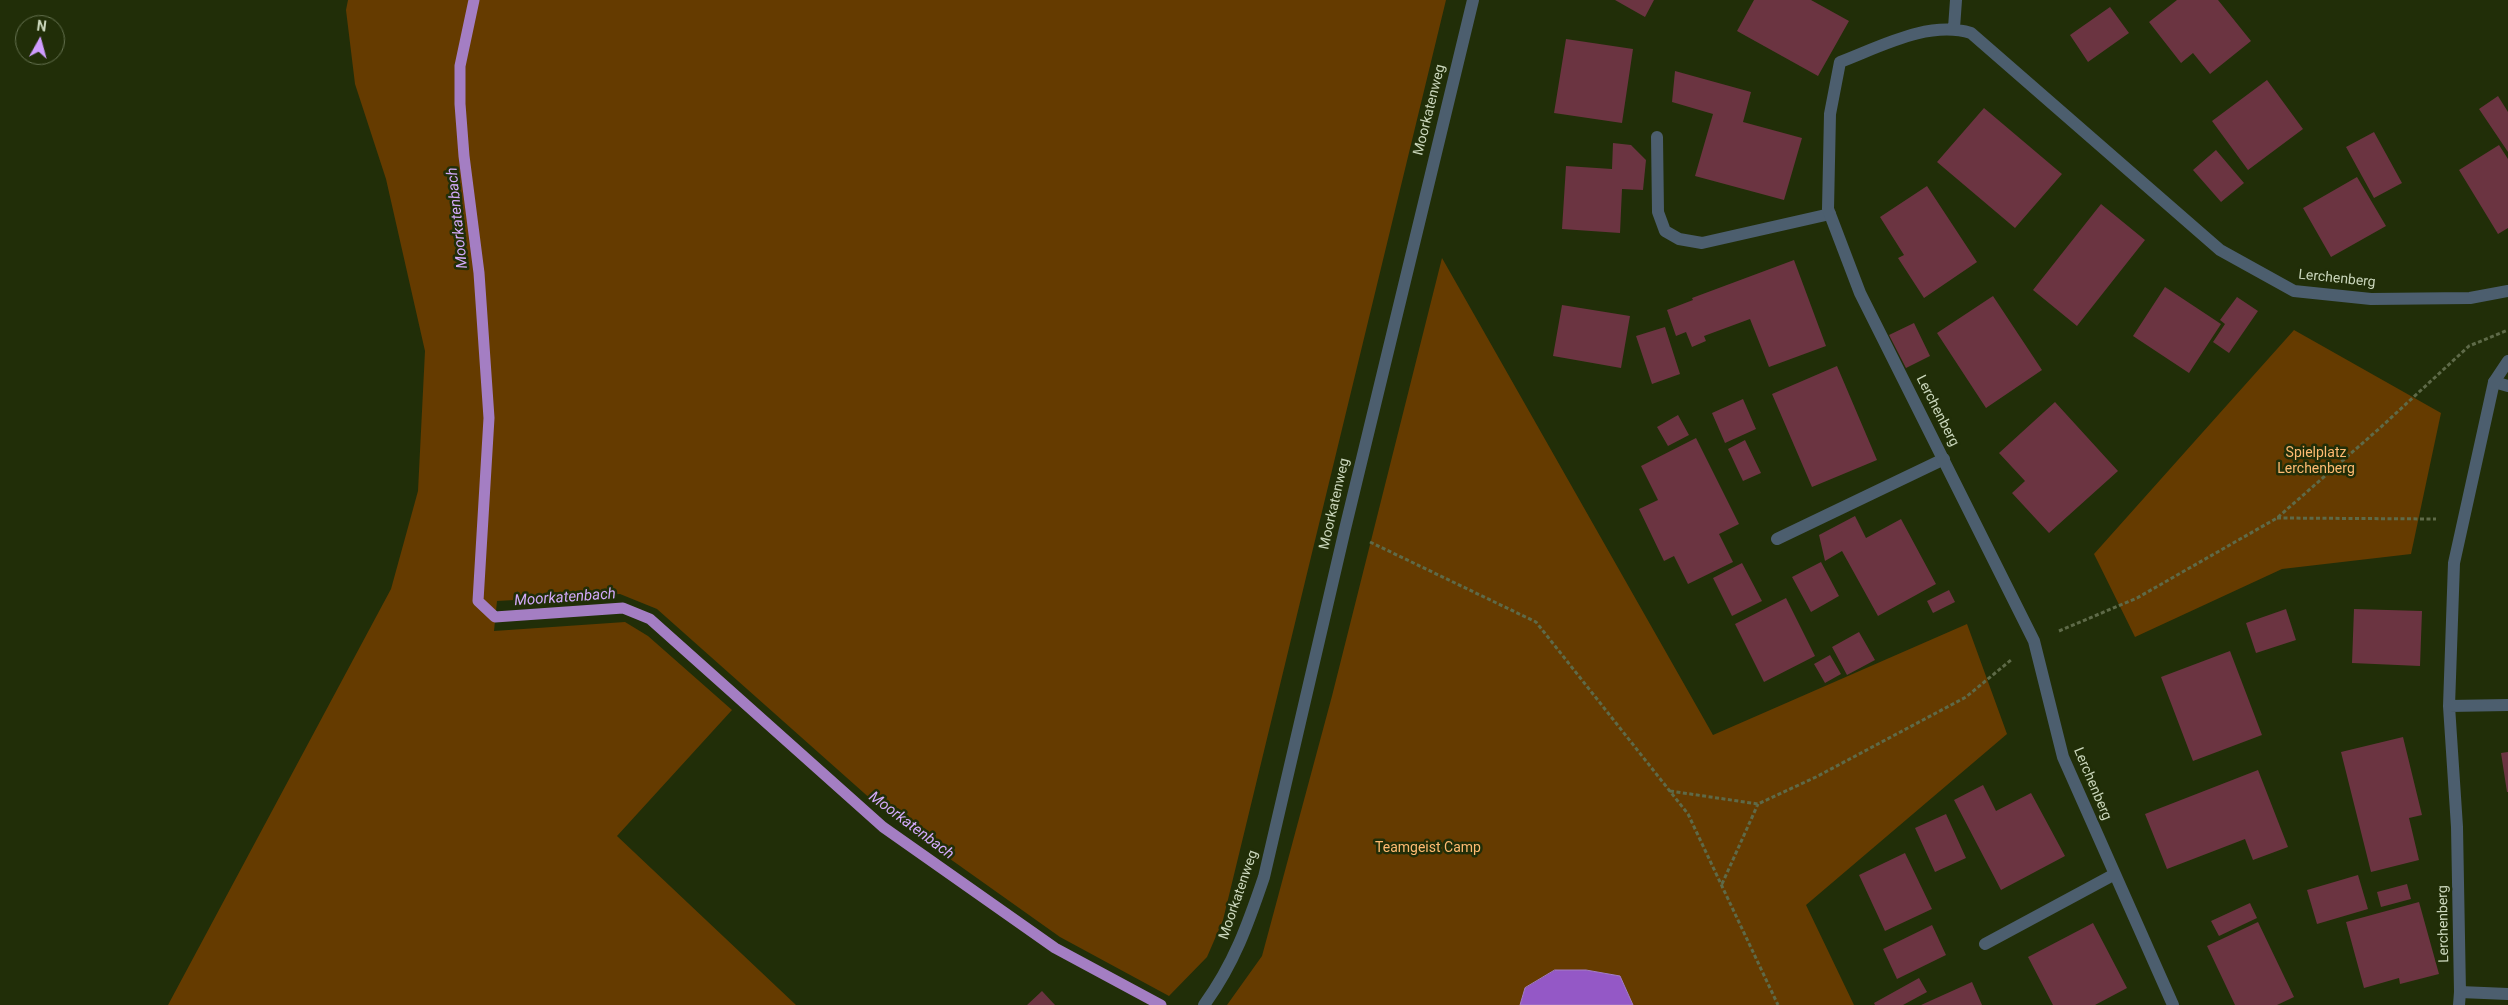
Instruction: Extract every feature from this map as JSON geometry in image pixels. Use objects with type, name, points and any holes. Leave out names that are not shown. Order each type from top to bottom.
[{"type":"street","name":"Moorkatenweg","points":[[1204,1005],[1224,978],[1242,939],[1264,876],[1472,0]]},
{"type":"street","points":[[1954,28],[1956,0]]},
{"type":"street","name":"Lerchenberg","points":[[2174,1005],[2062,757],[2034,641],[1860,293],[1828,209],[1830,114],[1840,62],[1906,36],[1954,28],[1971,34],[2220,250],[2294,291],[2371,299],[2470,298],[2508,291]]},
{"type":"street","points":[[1657,137],[1658,212],[1665,231],[1679,238],[1702,243],[1830,214]]},
{"type":"street","name":"Lerchenberg","points":[[2508,361],[2494,382],[2454,563],[2449,706],[2456,827],[2459,999],[2508,994]]},
{"type":"street","points":[[2494,382],[2508,386]]},
{"type":"street","points":[[1777,538],[1944,459]]},
{"type":"street","points":[[2449,706],[2508,706]]},
{"type":"street","points":[[1985,944],[2115,874]]},
{"type":"path","points":[[1670,791],[1758,804],[1816,777],[1966,697],[2034,641],[2137,598],[2277,518],[2381,427],[2469,346],[2508,330]]},
{"type":"path","points":[[2277,518],[2464,519]]},
{"type":"path","points":[[1345,529],[1536,622],[1688,814],[1778,1005]]},
{"type":"path","points":[[1721,884],[1758,804]]},
{"type":"green space","points":[[348,0],[1446,0],[1223,920],[1207,957],[1169,996],[1060,937],[891,817],[657,609],[620,594],[497,601],[494,631],[625,622],[648,636],[732,710],[617,836],[796,1005],[168,1005],[391,589],[418,491],[425,351],[386,179],[355,84],[346,10]]},
{"type":"green space","name":"Teamgeist Camp","points":[[1442,258],[1713,735],[1967,624],[2007,734],[1806,905],[1854,1005],[1633,1005],[1620,976],[1586,970],[1555,970],[1525,988],[1520,1005],[1227,1005],[1262,956],[1332,696]]},
{"type":"green space","name":"Spielplatz Lerchenberg","points":[[2294,330],[2441,413],[2411,554],[2282,569],[2135,637],[2094,554]]},
{"type":"shaded area","points":[[1555,970],[1586,970],[1620,976],[1633,1005],[1520,1005],[1525,988]]},
{"type":"building","points":[[1615,0],[1654,0],[1645,17]]},
{"type":"building","points":[[1754,0],[1811,0],[1849,21],[1818,76],[1737,31]]},
{"type":"building","points":[[2177,0],[2218,0],[2251,41],[2210,74],[2193,53],[2181,63],[2149,22]]},
{"type":"building","points":[[2110,7],[2129,33],[2088,62],[2070,35]]},
{"type":"building","points":[[1566,39],[1633,49],[1622,123],[1554,113]]},
{"type":"building","points":[[1675,71],[1751,92],[1743,122],[1802,138],[1784,200],[1695,176],[1713,114],[1672,102]]},
{"type":"building","points":[[2267,80],[2303,129],[2248,170],[2212,121]]},
{"type":"building","points":[[2498,96],[2508,112],[2508,152],[2479,109]]},
{"type":"building","points":[[1984,108],[2062,174],[2015,228],[1937,162]]},
{"type":"building","points":[[2374,132],[2402,183],[2374,198],[2346,147]]},
{"type":"building","points":[[1613,143],[1631,145],[1646,160],[1643,190],[1622,189],[1620,233],[1562,229],[1566,166],[1612,169]]},
{"type":"building","points":[[2499,145],[2508,159],[2508,228],[2498,234],[2459,170]]},
{"type":"building","points":[[2216,150],[2244,183],[2221,202],[2193,170]]},
{"type":"building","points":[[2357,177],[2386,226],[2331,257],[2303,208]]},
{"type":"building","points":[[1927,186],[1977,262],[1924,298],[1898,258],[1904,255],[1880,217]]},
{"type":"building","points":[[2101,204],[2145,240],[2077,326],[2033,290]]},
{"type":"building","points":[[1794,260],[1826,346],[1769,367],[1750,319],[1704,336],[1706,341],[1692,347],[1686,332],[1676,336],[1667,310],[1693,300],[1692,298]]},
{"type":"building","points":[[2165,287],[2221,324],[2189,373],[2133,336]]},
{"type":"building","points":[[1993,296],[2042,370],[1986,408],[1937,333]]},
{"type":"building","points":[[2237,297],[2258,311],[2229,353],[2213,342],[2225,324],[2220,320]]},
{"type":"building","points":[[1562,305],[1630,316],[1621,368],[1553,356]]},
{"type":"building","points":[[1914,323],[1930,356],[1906,368],[1889,335]]},
{"type":"building","points":[[1665,327],[1680,374],[1652,384],[1636,336]]},
{"type":"building","points":[[1837,366],[1877,460],[1812,487],[1772,394]]},
{"type":"building","points":[[1743,399],[1756,429],[1725,443],[1712,413]]},
{"type":"building","points":[[2055,402],[2118,471],[2049,533],[2012,493],[2025,481],[1999,453]]},
{"type":"building","points":[[1678,415],[1689,435],[1668,446],[1657,427]]},
{"type":"building","points":[[1696,438],[1739,524],[1719,534],[1733,562],[1688,584],[1674,556],[1664,561],[1639,509],[1658,500],[1641,466]]},
{"type":"building","points":[[1745,440],[1761,473],[1743,481],[1728,449]]},
{"type":"building","points":[[1855,516],[1866,538],[1901,519],[1936,584],[1878,616],[1842,551],[1825,561],[1819,535]]},
{"type":"building","points":[[1821,562],[1839,596],[1811,612],[1792,577]]},
{"type":"building","points":[[1742,563],[1762,601],[1732,616],[1713,578]]},
{"type":"building","points":[[1949,590],[1955,602],[1933,613],[1927,601]]},
{"type":"building","points":[[1786,598],[1815,656],[1764,682],[1735,624]]},
{"type":"building","points":[[2286,609],[2296,640],[2256,653],[2246,623]]},
{"type":"building","points":[[2354,609],[2422,611],[2420,666],[2352,663]]},
{"type":"building","points":[[1859,632],[1875,660],[1847,675],[1832,647]]},
{"type":"building","points":[[2230,651],[2262,735],[2193,761],[2161,677]]},
{"type":"building","points":[[1830,655],[1841,674],[1825,683],[1814,664]]},
{"type":"building","points":[[2403,737],[2422,815],[2409,818],[2419,860],[2371,872],[2341,752]]},
{"type":"building","points":[[2508,752],[2508,792],[2507,792],[2501,753]]},
{"type":"building","points":[[2258,770],[2288,847],[2253,860],[2245,839],[2167,869],[2145,814]]},
{"type":"building","points":[[1983,785],[1996,811],[2031,793],[2065,856],[2001,890],[1954,800]]},
{"type":"building","points":[[1946,814],[1966,858],[1935,872],[1915,828]]},
{"type":"building","points":[[1905,853],[1932,909],[1885,931],[1859,875]]},
{"type":"building","points":[[2358,875],[2368,909],[2317,924],[2307,890]]},
{"type":"building","points":[[2407,884],[2411,899],[2381,907],[2377,892]]},
{"type":"building","points":[[2419,902],[2439,974],[2400,984],[2399,978],[2364,988],[2346,922]]},
{"type":"building","points":[[2250,903],[2257,918],[2219,936],[2211,921]]},
{"type":"building","points":[[2258,922],[2294,997],[2277,1005],[2235,1005],[2207,946]]},
{"type":"building","points":[[2093,923],[2127,988],[2095,1005],[2053,1005],[2028,957]]},
{"type":"building","points":[[1932,925],[1946,955],[1897,979],[1883,949]]},
{"type":"building","points":[[1919,978],[1927,992],[1903,1005],[1875,1005],[1874,1003]]},
{"type":"building","points":[[1972,982],[1982,1005],[1921,1005]]},
{"type":"building","points":[[1042,991],[1055,1005],[1027,1005]]},
{"type":"waterway","name":"Moorkatenbach","points":[[474,0],[460,66],[460,104],[464,156],[479,273],[489,418],[478,601],[495,617],[623,608],[650,619],[883,827],[1055,948],[1161,1005]]}]
